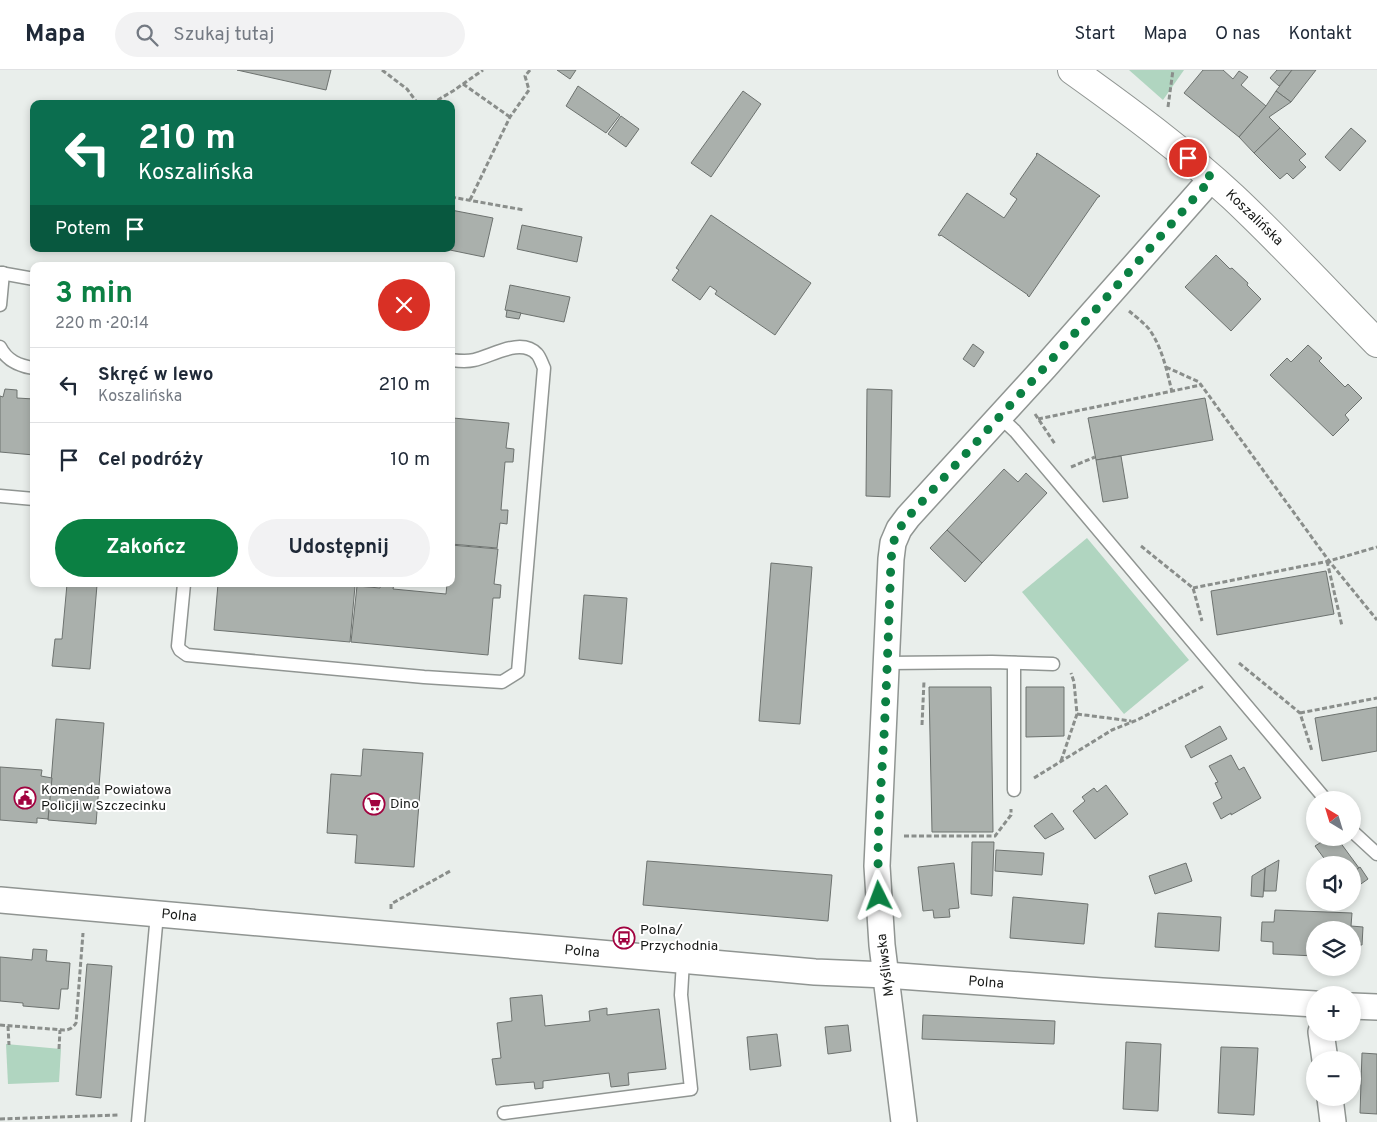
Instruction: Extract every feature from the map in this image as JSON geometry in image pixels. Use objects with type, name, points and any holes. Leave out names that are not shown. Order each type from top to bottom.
[{"type":"street","name":"Koszalińska","points":[[1072,70],[1132,113],[1212,178],[1256,219],[1377,343]]},
{"type":"street","name":"Myśliwska","points":[[904,1122],[882,945],[877,866],[893,543],[899,529],[921,502],[1058,352],[1212,178]]},
{"type":"street","name":"Polna","points":[[0,900],[815,972],[886,975],[1306,1003]]},
{"type":"street","points":[[1361,1006],[1377,1007]]},
{"type":"street","points":[[1331,1106],[1333,1122]]},
{"type":"lane","points":[[0,305],[1,273],[30,278]]},
{"type":"lane","points":[[0,347],[7,358],[22,367],[30,368]]},
{"type":"lane","points":[[184,587],[178,646],[182,653],[187,655],[424,678],[502,682],[518,672],[544,368],[538,354],[526,348],[512,348],[465,362],[455,361]]},
{"type":"lane","points":[[999,416],[1015,431],[1318,791]]},
{"type":"lane","points":[[0,496],[30,499]]},
{"type":"lane","points":[[887,663],[1053,664]]},
{"type":"lane","points":[[1014,663],[1014,790]]},
{"type":"lane","points":[[1361,839],[1377,854]]},
{"type":"lane","points":[[138,1122],[157,914]]},
{"type":"lane","points":[[504,1113],[691,1089],[681,995],[683,961]]},
{"type":"path","points":[[382,70],[407,89],[415,100]]},
{"type":"path","points":[[437,100],[483,70]]},
{"type":"path","points":[[470,200],[510,117],[528,90],[525,76],[530,70]]},
{"type":"path","points":[[1168,110],[1173,70]]},
{"type":"path","points":[[463,84],[510,117]]},
{"type":"path","points":[[455,198],[524,210]]},
{"type":"path","points":[[1126,308],[1149,330],[1166,367],[1172,392]]},
{"type":"path","points":[[1166,367],[1199,382],[1328,561],[1377,620]]},
{"type":"path","points":[[1038,419],[1201,385]]},
{"type":"path","points":[[1033,412],[1058,449]]},
{"type":"path","points":[[1077,474],[1069,466],[1095,457]]},
{"type":"path","points":[[1139,545],[1193,588],[1204,629]]},
{"type":"path","points":[[1193,588],[1328,561],[1377,547]]},
{"type":"path","points":[[1328,561],[1342,626]]},
{"type":"path","points":[[1235,660],[1300,713],[1313,755]]},
{"type":"path","points":[[1053,664],[1063,665],[1070,671],[1074,682],[1077,714],[1061,761]]},
{"type":"path","points":[[895,836],[995,836],[1011,815],[1011,792],[1112,730],[1133,722],[1222,676]]},
{"type":"path","points":[[922,725],[924,679]]},
{"type":"path","points":[[1300,713],[1377,698]]},
{"type":"path","points":[[1077,714],[1133,722]]},
{"type":"path","points":[[390,913],[391,904],[452,870]]},
{"type":"path","points":[[0,1025],[60,1030],[68,1030],[74,1026],[76,1023],[83,933]]},
{"type":"path","points":[[8,1026],[9,1045]]},
{"type":"path","points":[[59,1049],[60,1030]]},
{"type":"path","points":[[0,1119],[125,1115]]},
{"type":"green space","points":[[1129,70],[1184,70],[1163,100]]},
{"type":"green space","points":[[1087,538],[1189,660],[1124,714],[1022,592]]},
{"type":"green space","points":[[6,1044],[61,1049],[59,1082],[8,1084]]},
{"type":"building","points":[[237,70],[331,70],[326,90]]},
{"type":"building","points":[[557,70],[576,70],[570,79]]},
{"type":"building","points":[[1203,70],[1223,70],[1233,79],[1239,71],[1248,77],[1241,85],[1266,106],[1239,137],[1184,93]]},
{"type":"building","points":[[1277,70],[1292,70],[1279,86],[1270,78]]},
{"type":"building","points":[[1292,70],[1316,70],[1291,102],[1276,91]]},
{"type":"building","points":[[578,86],[620,115],[606,133],[566,106]]},
{"type":"building","points":[[743,91],[761,104],[711,177],[691,163]]},
{"type":"building","points":[[1276,91],[1291,102],[1269,117],[1280,128],[1254,153],[1239,137],[1266,106]]},
{"type":"building","points":[[621,116],[639,129],[626,147],[608,134]]},
{"type":"building","points":[[1280,128],[1306,154],[1299,160],[1306,167],[1293,179],[1287,173],[1280,179],[1254,153]]},
{"type":"building","points":[[1351,128],[1366,141],[1340,171],[1325,157]]},
{"type":"building","points":[[1037,153],[1100,196],[1029,297],[941,235],[938,235],[967,193],[1004,218],[1017,199],[1010,194]]},
{"type":"building","points":[[455,211],[493,218],[484,257],[455,251]]},
{"type":"building","points":[[711,215],[811,283],[775,335],[715,294],[717,291],[710,286],[700,300],[672,280],[679,270],[676,268]]},
{"type":"building","points":[[522,225],[582,237],[577,262],[517,249]]},
{"type":"building","points":[[1216,255],[1248,283],[1247,285],[1261,299],[1231,331],[1185,287]]},
{"type":"building","points":[[510,285],[570,297],[564,322],[505,310]]},
{"type":"building","points":[[507,310],[521,313],[519,319],[506,317]]},
{"type":"building","points":[[973,344],[984,352],[974,367],[963,359]]},
{"type":"building","points":[[1308,345],[1322,358],[1319,361],[1345,387],[1348,384],[1362,398],[1345,415],[1349,420],[1333,436],[1270,375],[1287,358],[1291,362]]},
{"type":"building","points":[[5,389],[17,390],[17,398],[30,399],[30,455],[0,452],[0,396],[3,397]]},
{"type":"building","points":[[867,389],[892,390],[890,497],[866,496]]},
{"type":"building","points":[[1205,398],[1213,440],[1096,460],[1088,418]]},
{"type":"building","points":[[455,418],[509,423],[506,448],[514,449],[513,462],[505,462],[501,510],[508,510],[507,524],[500,523],[497,548],[455,544]]},
{"type":"building","points":[[1121,456],[1128,498],[1103,502],[1096,460]]},
{"type":"building","points":[[1004,469],[1018,482],[1026,473],[1047,493],[982,563],[947,530]]},
{"type":"building","points":[[947,530],[982,563],[965,582],[930,548]]},
{"type":"building","points":[[455,545],[498,549],[494,584],[501,585],[500,598],[493,598],[488,655],[351,642],[357,587],[393,587],[393,589],[446,594],[447,587],[455,587]]},
{"type":"building","points":[[771,563],[812,567],[800,724],[759,721]]},
{"type":"building","points":[[1326,571],[1334,614],[1217,635],[1211,591]]},
{"type":"building","points":[[67,587],[97,587],[90,669],[52,666],[55,639],[62,639]]},
{"type":"building","points":[[218,587],[355,587],[350,642],[214,630]]},
{"type":"building","points":[[584,595],[627,598],[622,664],[579,659]]},
{"type":"building","points":[[929,687],[991,687],[993,832],[932,832]]},
{"type":"building","points":[[1026,687],[1064,687],[1064,736],[1026,737]]},
{"type":"building","points":[[1377,707],[1377,751],[1322,761],[1315,718]]},
{"type":"building","points":[[56,719],[104,723],[96,824],[48,820]]},
{"type":"building","points":[[1220,726],[1227,739],[1191,758],[1185,746]]},
{"type":"building","name":"Dino","points":[[363,749],[423,753],[414,867],[355,863],[357,835],[327,833],[331,774],[361,776]]},
{"type":"building","points":[[1231,755],[1239,770],[1244,767],[1261,798],[1221,819],[1213,803],[1222,798],[1215,783],[1218,782],[1209,766]]},
{"type":"building","name":"Komenda Powiatowa Policji w Szczecinku","points":[[0,767],[42,770],[41,776],[52,778],[48,819],[37,818],[37,823],[0,820]]},
{"type":"building","points":[[1106,785],[1128,814],[1095,839],[1073,811],[1085,801],[1082,797],[1094,788],[1097,792]]},
{"type":"building","points":[[1052,813],[1064,829],[1045,839],[1034,826]]},
{"type":"building","points":[[972,842],[994,842],[992,896],[971,894]]},
{"type":"building","points":[[1315,846],[1343,846],[1350,856],[1322,856]]},
{"type":"building","points":[[996,850],[1044,853],[1042,875],[995,871]]},
{"type":"building","points":[[1279,860],[1276,891],[1264,891],[1265,868]]},
{"type":"building","points":[[647,861],[832,875],[828,921],[643,905]]},
{"type":"building","points":[[954,863],[959,908],[949,909],[950,917],[934,918],[933,910],[923,911],[918,867]]},
{"type":"building","points":[[1186,863],[1192,881],[1155,894],[1149,876]]},
{"type":"building","points":[[1265,868],[1263,897],[1251,896],[1252,876]]},
{"type":"building","points":[[1361,868],[1368,879],[1361,884]]},
{"type":"building","points":[[1013,897],[1088,904],[1084,944],[1010,938]]},
{"type":"building","points":[[1275,910],[1352,913],[1351,921],[1306,921],[1306,956],[1273,954],[1273,942],[1261,941],[1262,922],[1274,922]]},
{"type":"building","points":[[1158,913],[1221,917],[1219,951],[1155,947]]},
{"type":"building","points":[[1361,927],[1363,927],[1361,945]]},
{"type":"building","points":[[33,949],[47,950],[46,961],[70,963],[68,989],[61,989],[59,1009],[23,1006],[23,1003],[0,1001],[0,957],[32,960]]},
{"type":"building","points":[[87,964],[112,966],[101,1098],[76,1095]]},
{"type":"building","points":[[542,995],[545,1026],[590,1021],[589,1011],[607,1008],[607,1015],[659,1009],[666,1069],[628,1073],[629,1085],[611,1087],[609,1073],[543,1081],[543,1088],[535,1089],[534,1082],[496,1085],[492,1059],[501,1058],[497,1023],[512,1021],[510,998]]},
{"type":"building","points":[[923,1015],[1055,1021],[1054,1044],[922,1039]]},
{"type":"building","points":[[848,1025],[851,1051],[828,1054],[825,1027]]},
{"type":"building","points":[[777,1034],[781,1066],[750,1070],[747,1037]]},
{"type":"building","points":[[1126,1042],[1161,1044],[1158,1111],[1123,1109]]},
{"type":"building","points":[[1221,1047],[1258,1048],[1254,1115],[1218,1113]]},
{"type":"building","points":[[1362,1053],[1377,1054],[1377,1114],[1360,1113]]},
{"type":"place","name":"Komenda Powiatowa Policji w Szczecinku","points":[[25,798]]},
{"type":"place","name":"Dino","points":[[374,804]]},
{"type":"place","name":"Polna/ Przychodnia","points":[[624,938]]},
{"type":"route","points":[[879,896],[878,840],[893,543],[899,529],[921,502],[1045,367],[1212,178],[1188,158]]}]
